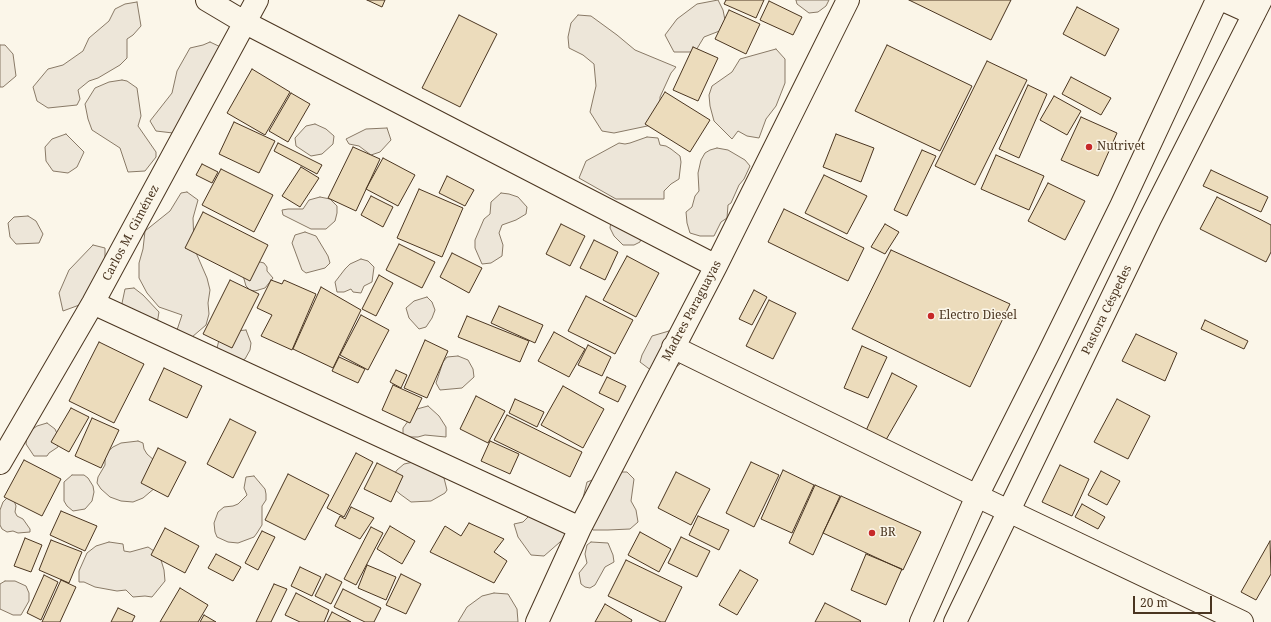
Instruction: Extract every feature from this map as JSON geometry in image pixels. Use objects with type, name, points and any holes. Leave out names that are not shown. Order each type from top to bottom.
[{"type":"street","points":[[207,0],[244,22],[716,266]]},
{"type":"street","name":"Carlos M. Giménez","points":[[0,463],[93,303],[244,22],[258,0]]},
{"type":"street","name":"Madres Paraguayas","points":[[537,622],[580,528],[716,266],[848,0]]},
{"type":"street","points":[[921,622],[977,496],[1121,206],[1217,0]]},
{"type":"street","points":[[1223,0],[1258,7]]},
{"type":"street","name":"Pastora Céspedes","points":[[955,622],[1150,219],[1258,7]]},
{"type":"street","points":[[1121,206],[1150,219]]},
{"type":"street","points":[[93,303],[580,528]]},
{"type":"street","points":[[673,347],[977,496],[1242,622]]},
{"type":"shaded area","points":[[718,0],[723,10],[725,20],[722,30],[704,37],[695,52],[674,52],[665,35],[677,19],[697,4]]},
{"type":"shaded area","points":[[796,0],[829,0],[826,6],[818,12],[809,13],[797,4]]},
{"type":"shaded area","points":[[137,2],[141,26],[127,39],[127,58],[120,65],[98,78],[89,81],[78,90],[80,99],[77,105],[48,108],[37,101],[33,87],[48,69],[63,65],[83,51],[89,38],[109,21],[115,9],[125,4]]},
{"type":"shaded area","points":[[578,15],[591,16],[635,50],[676,67],[671,73],[660,97],[660,109],[652,125],[614,133],[602,131],[590,112],[596,86],[594,64],[583,55],[569,48],[568,37],[571,23]]},
{"type":"shaded area","points":[[210,42],[227,50],[173,133],[156,131],[150,121],[172,93],[177,71],[190,48]]},
{"type":"shaded area","points":[[0,45],[5,45],[13,54],[16,76],[3,87],[0,87]]},
{"type":"shaded area","points":[[776,49],[785,59],[785,83],[776,106],[766,119],[759,138],[747,136],[738,131],[732,139],[714,121],[709,95],[712,86],[732,72],[740,59]]},
{"type":"shaded area","points":[[122,80],[127,81],[137,88],[141,116],[138,126],[156,152],[156,157],[145,171],[128,172],[120,148],[92,130],[88,119],[85,104],[95,88],[109,82]]},
{"type":"shaded area","points":[[315,124],[326,129],[334,136],[333,144],[322,154],[311,156],[296,146],[295,138],[306,126]]},
{"type":"shaded area","points":[[387,128],[391,140],[380,152],[371,155],[359,146],[349,144],[346,139],[366,129]]},
{"type":"shaded area","points":[[66,134],[84,152],[77,167],[68,173],[53,171],[46,161],[45,147],[52,139]]},
{"type":"shaded area","points":[[647,137],[658,138],[660,145],[666,146],[680,156],[681,162],[679,179],[664,191],[664,199],[616,199],[579,178],[586,161],[619,143],[630,143]]},
{"type":"shaded area","points":[[717,148],[728,150],[745,160],[750,166],[731,203],[728,205],[727,218],[721,222],[714,236],[700,236],[690,233],[686,212],[692,207],[695,196],[699,191],[698,173],[701,160],[705,153]]},
{"type":"shaded area","points":[[187,192],[198,200],[193,218],[194,244],[210,290],[208,303],[209,314],[206,325],[192,337],[176,333],[182,315],[159,307],[147,293],[139,278],[139,263],[143,249],[145,231],[170,211],[181,193]]},
{"type":"shaded area","points":[[501,193],[518,197],[527,207],[526,214],[516,220],[502,225],[499,233],[503,245],[502,256],[491,263],[482,264],[475,248],[475,240],[484,219],[490,214],[491,202]]},
{"type":"shaded area","points":[[320,197],[330,199],[337,206],[335,221],[326,229],[311,229],[283,215],[282,210],[303,209],[309,200]]},
{"type":"shaded area","points":[[28,216],[36,221],[43,234],[39,243],[16,244],[10,237],[8,223],[14,217]]},
{"type":"shaded area","points":[[611,221],[641,238],[640,242],[634,245],[623,245],[614,236],[610,228]]},
{"type":"shaded area","points":[[305,232],[316,236],[328,256],[330,263],[325,268],[306,273],[302,270],[292,243],[295,235]]},
{"type":"shaded area","points":[[93,245],[105,248],[105,265],[82,304],[63,311],[59,293],[69,270]]},
{"type":"shaded area","points":[[361,259],[368,261],[374,267],[372,282],[364,286],[361,293],[353,292],[351,289],[344,292],[337,292],[335,282],[350,264]]},
{"type":"shaded area","points":[[256,261],[264,263],[267,267],[267,271],[273,278],[265,288],[255,291],[250,290],[246,286],[242,272]]},
{"type":"shaded area","points":[[134,288],[159,312],[157,324],[121,308],[125,289]]},
{"type":"shaded area","points":[[427,297],[432,302],[435,310],[426,327],[419,329],[409,318],[406,308],[414,301]]},
{"type":"shaded area","points":[[246,330],[251,343],[250,350],[245,359],[229,365],[216,352],[219,340],[226,332]]},
{"type":"shaded area","points":[[669,331],[678,345],[684,350],[680,364],[675,368],[652,371],[640,362],[642,355],[652,336]]},
{"type":"shaded area","points":[[458,356],[468,360],[473,369],[474,377],[462,388],[440,390],[436,383],[443,362],[447,357]]},
{"type":"shaded area","points":[[428,406],[439,416],[446,427],[446,437],[425,435],[418,437],[403,437],[403,428],[417,409]]},
{"type":"shaded area","points":[[47,423],[55,429],[59,438],[58,447],[47,456],[34,456],[26,444],[27,433],[37,426]]},
{"type":"shaded area","points":[[138,441],[143,443],[147,454],[155,461],[156,487],[143,498],[133,502],[121,501],[110,497],[97,483],[98,477],[105,465],[105,454],[113,447],[121,443]]},
{"type":"shaded area","points":[[418,461],[429,470],[444,478],[447,490],[445,493],[431,501],[411,502],[391,486],[389,481],[397,470],[404,464]]},
{"type":"shaded area","points":[[614,472],[627,472],[634,479],[631,501],[636,510],[638,522],[630,529],[593,530],[586,523],[583,498],[587,482]]},
{"type":"shaded area","points":[[72,475],[84,475],[93,486],[94,492],[92,501],[85,509],[73,511],[64,501],[64,482]]},
{"type":"shaded area","points":[[254,476],[265,489],[266,494],[266,500],[262,506],[262,525],[254,537],[238,543],[228,542],[217,537],[214,523],[218,512],[224,507],[238,504],[247,495],[244,488],[246,477]]},
{"type":"shaded area","points":[[8,497],[13,498],[17,516],[23,519],[30,529],[30,532],[7,532],[2,529],[0,525],[0,510],[3,502]]},
{"type":"shaded area","points":[[539,508],[568,535],[544,556],[531,555],[518,537],[514,524],[523,522]]},
{"type":"shaded area","points":[[109,542],[123,544],[124,551],[130,552],[148,547],[154,551],[161,560],[165,581],[152,597],[133,597],[126,590],[117,591],[79,582],[79,571],[87,553],[96,546]]},
{"type":"shaded area","points":[[591,542],[608,543],[614,562],[605,567],[595,585],[590,588],[581,584],[579,573],[587,563],[585,554],[587,545]]},
{"type":"shaded area","points":[[5,581],[15,581],[26,586],[29,593],[29,601],[21,615],[13,615],[0,609],[0,584]]},
{"type":"shaded area","points":[[494,593],[508,594],[517,609],[518,622],[458,622],[467,607],[482,596]]},
{"type":"building","points":[[367,0],[385,0],[382,7]]},
{"type":"building","points":[[726,0],[764,0],[756,18],[724,4]]},
{"type":"building","points":[[909,0],[1011,0],[991,40]]},
{"type":"building","points":[[769,1],[802,17],[793,35],[760,20]]},
{"type":"building","points":[[1077,7],[1119,29],[1105,56],[1063,34]]},
{"type":"building","points":[[729,10],[760,24],[746,54],[715,39]]},
{"type":"building","points":[[459,15],[497,34],[460,107],[422,88]]},
{"type":"building","points":[[887,45],[972,86],[940,151],[855,111]]},
{"type":"building","points":[[693,47],[718,58],[698,101],[673,90]]},
{"type":"building","points":[[987,61],[1027,80],[975,185],[935,166]]},
{"type":"building","points":[[252,69],[290,92],[265,135],[227,113]]},
{"type":"building","points":[[1071,77],[1111,98],[1101,115],[1062,94]]},
{"type":"building","points":[[1028,85],[1047,94],[1019,158],[999,149]]},
{"type":"building","points":[[665,92],[710,120],[690,152],[645,124]]},
{"type":"building","points":[[291,93],[310,104],[288,142],[269,131]]},
{"type":"building","points":[[1054,96],[1081,111],[1067,135],[1040,120]]},
{"type":"building","name":"Nutrivet","points":[[1081,117],[1117,133],[1098,176],[1061,160]]},
{"type":"building","points":[[234,122],[275,141],[259,173],[219,154]]},
{"type":"building","points":[[836,134],[874,148],[861,182],[823,167]]},
{"type":"building","points":[[278,143],[322,165],[317,174],[274,151]]},
{"type":"building","points":[[353,147],[380,159],[356,211],[328,198]]},
{"type":"building","points":[[922,150],[936,156],[907,216],[894,210]]},
{"type":"building","points":[[996,155],[1044,176],[1029,210],[981,189]]},
{"type":"building","points":[[383,158],[415,175],[398,206],[366,189]]},
{"type":"building","points":[[202,164],[218,172],[212,183],[196,175]]},
{"type":"building","points":[[301,167],[319,178],[300,207],[282,196]]},
{"type":"building","points":[[221,169],[273,195],[254,232],[202,205]]},
{"type":"building","points":[[1211,170],[1268,197],[1261,212],[1203,186]]},
{"type":"building","points":[[824,175],[867,196],[847,234],[805,213]]},
{"type":"building","points":[[447,176],[474,190],[465,206],[439,193]]},
{"type":"building","points":[[1048,183],[1085,201],[1065,240],[1028,221]]},
{"type":"building","points":[[419,189],[463,208],[442,257],[397,238]]},
{"type":"building","points":[[371,196],[393,207],[383,227],[361,215]]},
{"type":"building","points":[[1217,197],[1271,225],[1271,252],[1266,262],[1200,229]]},
{"type":"building","points":[[784,209],[864,248],[848,281],[768,242]]},
{"type":"building","points":[[203,212],[268,245],[250,281],[185,248]]},
{"type":"building","points":[[561,224],[585,236],[570,266],[546,254]]},
{"type":"building","points":[[885,224],[899,232],[885,254],[871,247]]},
{"type":"building","points":[[594,240],[618,252],[605,280],[580,268]]},
{"type":"building","points":[[399,244],[435,262],[422,288],[386,270]]},
{"type":"building","name":"Electro Diesel","points":[[891,250],[1010,304],[970,387],[852,329]]},
{"type":"building","points":[[452,253],[482,268],[469,293],[440,277]]},
{"type":"building","points":[[627,256],[659,273],[636,317],[603,300]]},
{"type":"building","points":[[379,275],[393,283],[376,316],[362,309]]},
{"type":"building","points":[[230,280],[259,294],[232,348],[203,334]]},
{"type":"building","points":[[271,280],[282,284],[284,280],[316,294],[292,350],[261,336],[272,315],[257,308]]},
{"type":"building","points":[[321,287],[361,310],[333,368],[293,349]]},
{"type":"building","points":[[754,290],[767,297],[752,325],[739,319]]},
{"type":"building","points":[[586,296],[633,320],[615,354],[568,331]]},
{"type":"building","points":[[769,300],[796,313],[773,359],[746,346]]},
{"type":"building","points":[[499,306],[543,325],[535,343],[491,323]]},
{"type":"building","points":[[361,315],[389,330],[368,370],[340,355]]},
{"type":"building","points":[[467,316],[529,341],[520,362],[458,337]]},
{"type":"building","points":[[1205,320],[1248,341],[1244,349],[1201,329]]},
{"type":"building","points":[[554,332],[585,349],[569,377],[538,361]]},
{"type":"building","points":[[1136,334],[1177,353],[1165,381],[1122,361]]},
{"type":"building","points":[[425,340],[448,351],[427,398],[404,388]]},
{"type":"building","points":[[99,342],[144,364],[114,423],[69,401]]},
{"type":"building","points":[[588,345],[611,357],[602,376],[578,365]]},
{"type":"building","points":[[862,346],[887,357],[868,398],[844,388]]},
{"type":"building","points":[[339,357],[365,369],[358,383],[332,371]]},
{"type":"building","points":[[164,368],[202,386],[187,418],[149,400]]},
{"type":"building","points":[[396,370],[407,375],[401,388],[390,382]]},
{"type":"building","points":[[892,373],[917,386],[883,445],[864,435]]},
{"type":"building","points":[[607,377],[626,386],[618,402],[599,393]]},
{"type":"building","points":[[393,385],[422,398],[410,423],[382,410]]},
{"type":"building","points":[[563,386],[604,409],[583,448],[541,425]]},
{"type":"building","points":[[476,396],[505,411],[488,443],[460,429]]},
{"type":"building","points":[[515,399],[544,412],[537,427],[509,413]]},
{"type":"building","points":[[1117,399],[1150,416],[1128,459],[1094,442]]},
{"type":"building","points":[[71,408],[89,417],[69,452],[51,442]]},
{"type":"building","points":[[507,415],[582,452],[570,477],[494,440]]},
{"type":"building","points":[[92,418],[119,430],[101,468],[75,456]]},
{"type":"building","points":[[230,419],[256,432],[233,478],[207,464]]},
{"type":"building","points":[[490,441],[519,454],[510,474],[481,461]]},
{"type":"building","points":[[158,448],[186,462],[168,497],[141,483]]},
{"type":"building","points":[[356,453],[373,462],[344,517],[327,508]]},
{"type":"building","points":[[24,460],[61,479],[42,516],[4,497]]},
{"type":"building","points":[[751,462],[779,475],[754,527],[726,513]]},
{"type":"building","points":[[377,463],[403,476],[391,502],[364,489]]},
{"type":"building","points":[[1060,465],[1089,479],[1072,516],[1042,502]]},
{"type":"building","points":[[783,470],[814,485],[792,533],[761,519]]},
{"type":"building","points":[[1101,471],[1120,481],[1107,505],[1088,495]]},
{"type":"building","points":[[676,472],[710,489],[691,525],[658,508]]},
{"type":"building","points":[[288,474],[329,495],[305,540],[265,520]]},
{"type":"building","points":[[815,485],[840,496],[813,555],[789,543]]},
{"type":"building","name":"BR","points":[[841,496],[921,532],[903,570],[823,533]]},
{"type":"building","points":[[1082,504],[1105,517],[1098,529],[1075,517]]},
{"type":"building","points":[[351,507],[374,518],[360,539],[335,526],[340,516],[345,519]]},
{"type":"building","points":[[61,511],[97,526],[85,551],[50,535]]},
{"type":"building","points":[[698,516],[729,530],[719,550],[689,535]]},
{"type":"building","points":[[469,523],[504,539],[494,552],[507,561],[494,583],[430,552],[445,526],[461,536]]},
{"type":"building","points":[[390,526],[415,541],[402,564],[377,549]]},
{"type":"building","points":[[371,527],[383,533],[356,585],[344,579]]},
{"type":"building","points":[[165,528],[199,546],[185,573],[151,555]]},
{"type":"building","points":[[262,531],[275,537],[258,570],[245,563]]},
{"type":"building","points":[[640,532],[671,549],[659,572],[628,555]]},
{"type":"building","points":[[681,537],[710,551],[697,577],[668,563]]},
{"type":"building","points":[[25,538],[42,545],[31,572],[14,566]]},
{"type":"building","points":[[51,540],[82,552],[69,583],[39,570]]},
{"type":"building","points":[[1270,541],[1271,574],[1256,600],[1241,592]]},
{"type":"building","points":[[216,554],[241,567],[233,581],[208,568]]},
{"type":"building","points":[[866,554],[902,569],[886,605],[851,590]]},
{"type":"building","points":[[626,560],[682,587],[665,622],[661,622],[608,596]]},
{"type":"building","points":[[367,565],[396,577],[386,600],[358,588]]},
{"type":"building","points":[[300,567],[321,577],[312,596],[291,586]]},
{"type":"building","points":[[740,570],[758,580],[737,615],[719,605]]},
{"type":"building","points":[[326,574],[342,582],[331,604],[315,596]]},
{"type":"building","points":[[401,574],[421,584],[406,614],[386,605]]},
{"type":"building","points":[[44,575],[58,582],[41,620],[27,613]]},
{"type":"building","points":[[61,580],[76,587],[60,622],[42,622]]},
{"type":"building","points":[[274,584],[287,589],[271,622],[256,622]]},
{"type":"building","points":[[180,588],[208,605],[198,622],[160,622]]},
{"type":"building","points":[[343,589],[381,608],[374,622],[365,622],[334,607]]},
{"type":"building","points":[[296,593],[329,610],[324,622],[300,622],[285,615]]},
{"type":"building","points":[[825,603],[861,621],[815,622]]},
{"type":"building","points":[[605,604],[632,620],[631,622],[595,622]]},
{"type":"building","points":[[118,608],[135,616],[132,622],[111,622]]},
{"type":"building","points":[[332,612],[351,622],[327,622]]},
{"type":"building","points":[[204,615],[216,622],[200,622]]},
{"type":"place","name":"Nutrivet","points":[[1089,147]]},
{"type":"place","name":"Electro Diesel","points":[[931,316]]},
{"type":"place","name":"BR","points":[[872,533]]}]
